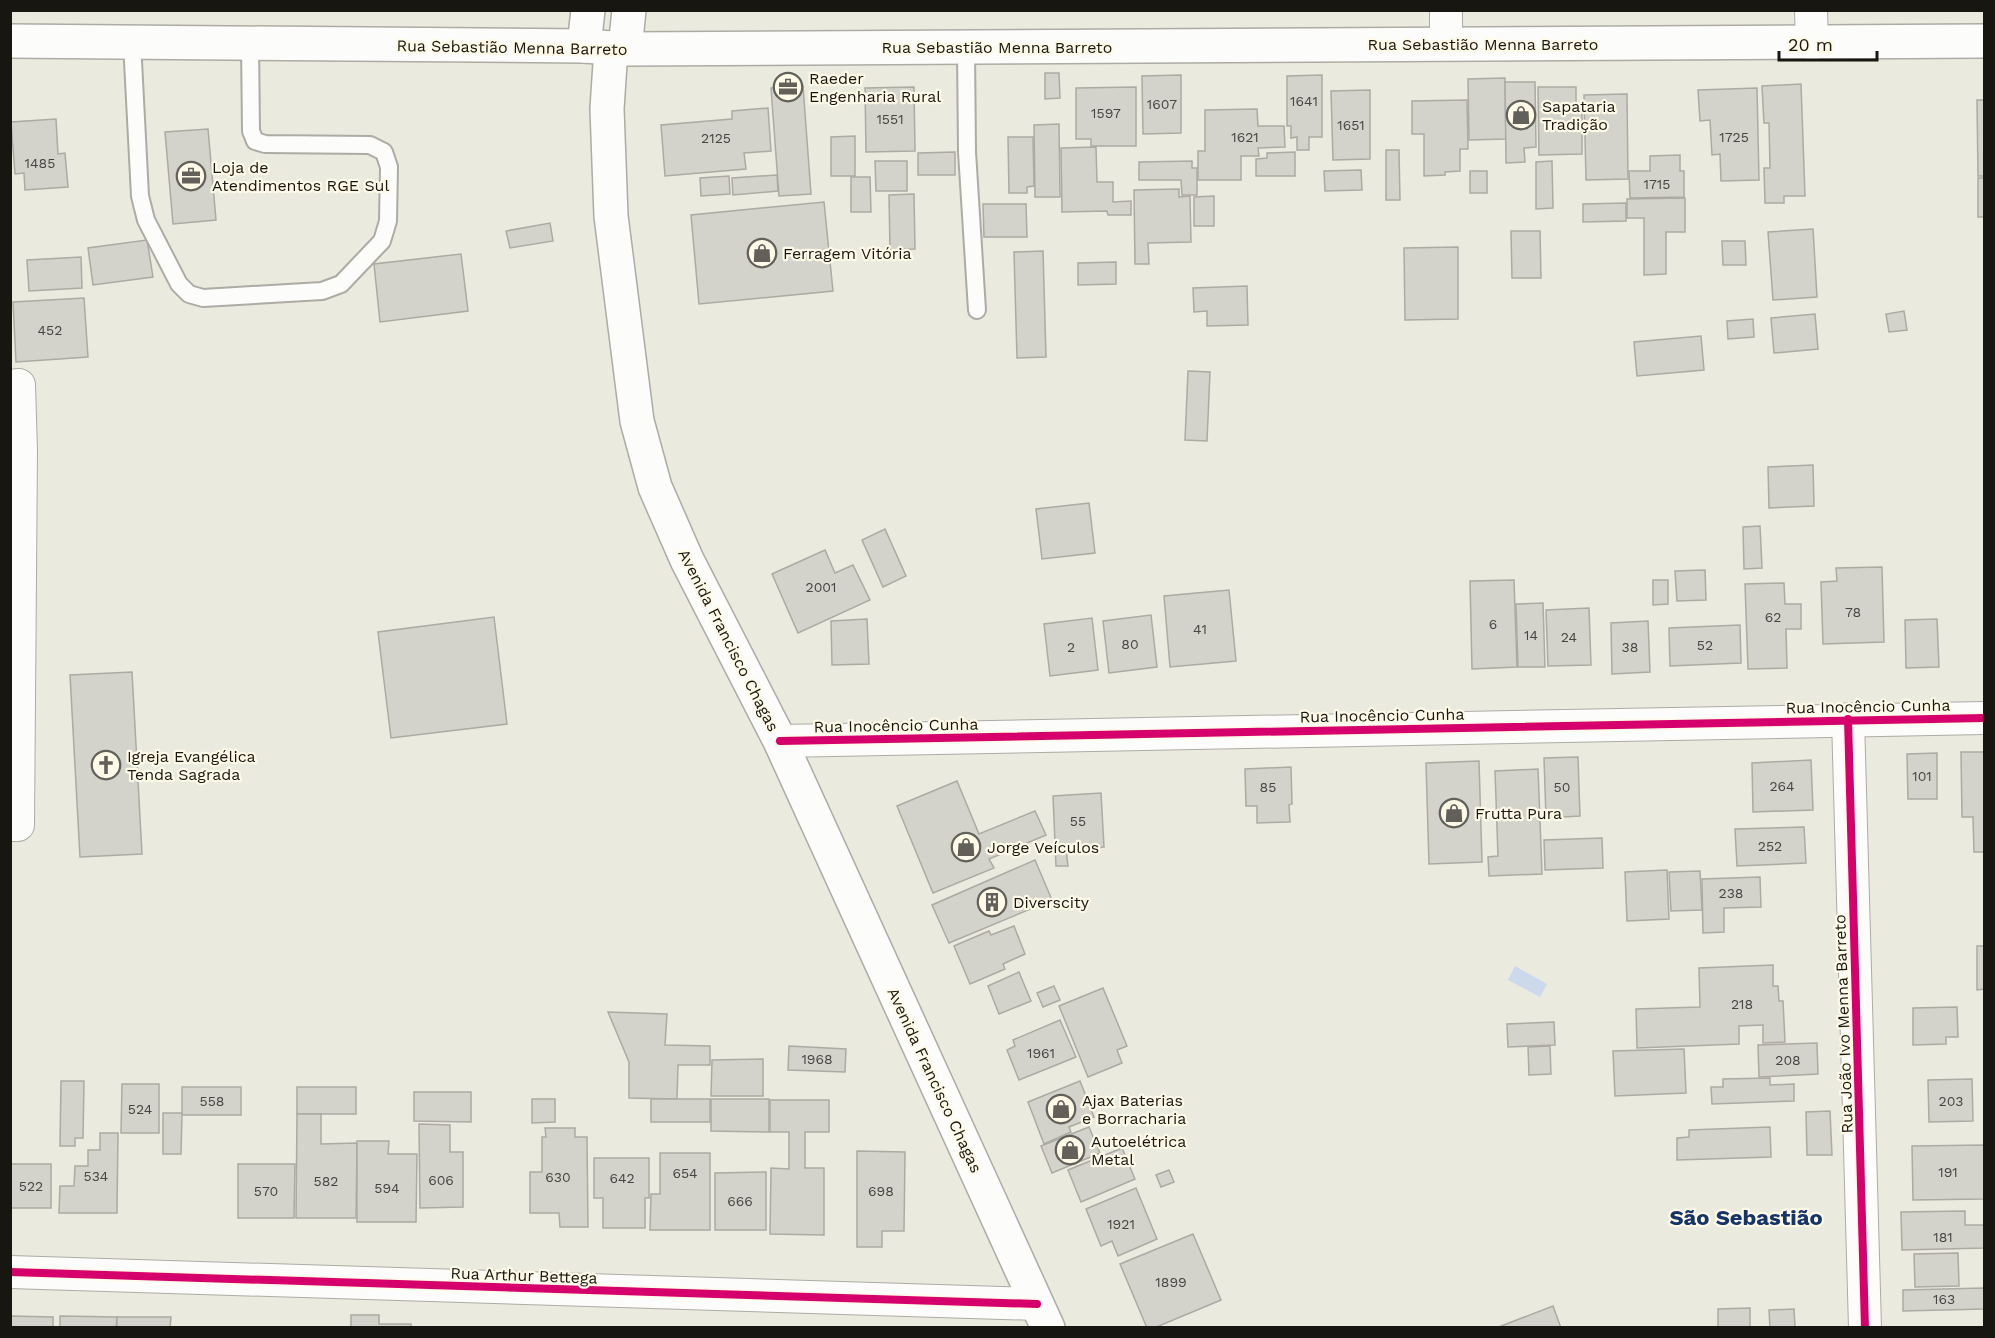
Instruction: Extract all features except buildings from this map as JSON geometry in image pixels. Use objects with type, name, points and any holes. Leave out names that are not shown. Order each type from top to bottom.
[{"type":"main road","name":"Avenida Francisco Chagas","points":[[588,10],[606,47],[611,216],[637,421],[655,487],[687,560],[780,741],[1043,1316]]},
{"type":"main road","name":"Avenida Francisco Chagas","points":[[606,47],[629,10]]},
{"type":"main road","name":"Rua Sebastião Menna Barreto","points":[[10,41],[966,48],[1812,44],[1984,41]]},
{"type":"street","points":[[1446,10],[1446,44]]},
{"type":"street","points":[[1811,10],[1812,44]]},
{"type":"street","points":[[14,825],[15,385]]},
{"type":"street","name":"Rua Inocêncio Cunha","points":[[780,741],[1984,718]]},
{"type":"street","name":"Rua João Ivo Menna Barreto","points":[[1848,719],[1865,1328]]},
{"type":"street","name":"Rua Arthur Bettega","points":[[10,1272],[1043,1316]]},
{"type":"lane","points":[[132,42],[140,196],[146,220],[179,284],[189,294],[203,298],[322,291],[341,284],[382,241],[388,222],[389,167],[384,152],[370,145],[265,144],[255,141],[250,131],[250,44]]},
{"type":"lane","points":[[966,48],[967,152],[977,310]]},
{"type":"water","points":[[1515,966],[1547,984],[1540,997],[1508,980]]},
{"type":"cycle path","points":[[780,741],[1984,718]]},
{"type":"cycle path","points":[[1848,719],[1865,1328]]},
{"type":"cycle path","points":[[10,1272],[1037,1304]]},
{"type":"place","name":"Raeder Engenharia Rural","points":[[788,87]]},
{"type":"place","name":"Sapataria Tradição","points":[[1521,115]]},
{"type":"place","name":"Loja de Atendimentos RGE Sul","points":[[191,176]]},
{"type":"place","name":"Ferragem Vitória","points":[[762,253]]},
{"type":"place","name":"Igreja Evangélica Tenda Sagrada","points":[[106,765]]},
{"type":"place","name":"Frutta Pura","points":[[1454,813]]},
{"type":"place","name":"Jorge Veículos","points":[[966,847]]},
{"type":"place","name":"Diverscity","points":[[992,902]]},
{"type":"place","name":"Ajax Baterias e Borracharia","points":[[1061,1109]]},
{"type":"place","name":"Autoelétrica Metal","points":[[1070,1150]]},
{"type":"district","name":"São Sebastião","points":[[1746,1217]]}]
